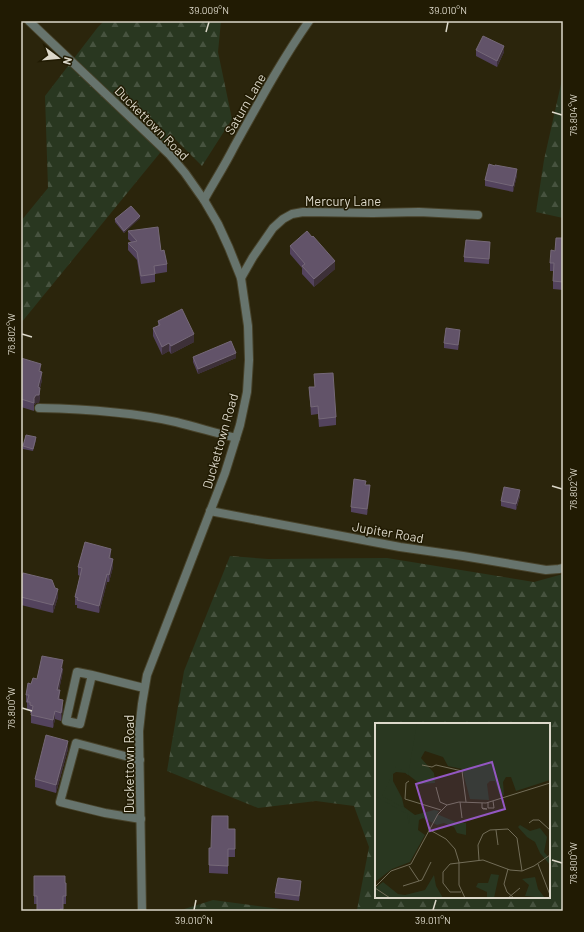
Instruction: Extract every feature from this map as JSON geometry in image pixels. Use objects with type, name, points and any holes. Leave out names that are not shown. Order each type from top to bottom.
[{"type":"street","name":"Duckettown Road","points":[[29,21],[169,154],[185,173],[204,200],[218,224],[242,278],[248,326],[249,360],[247,392],[240,425],[225,473],[147,675],[144,688],[139,731],[142,911]]},
{"type":"street","name":"Saturn Lane","points":[[204,200],[264,93],[309,21]]},
{"type":"street","name":"Mercury Lane","points":[[242,278],[253,257],[273,228],[283,219],[292,214],[310,212],[419,212],[478,215]]},
{"type":"street","points":[[39,408],[122,413],[176,422],[236,438]]},
{"type":"street","name":"Jupiter Road","points":[[210,512],[400,547],[546,570],[563,568]]},
{"type":"street","points":[[92,675],[80,724],[66,720],[77,672],[92,675],[144,688]]},
{"type":"street","points":[[140,760],[76,743],[60,802],[104,813],[141,819]]},
{"type":"green space","points":[[104,21],[221,21],[218,52],[232,119],[202,166],[173,137],[21,323],[21,221],[48,188],[45,96]]},
{"type":"green space","points":[[563,75],[563,218],[536,212],[544,160]]},
{"type":"green space","points":[[230,556],[268,559],[387,558],[534,582],[563,574],[563,911],[352,911],[357,910],[369,847],[354,806],[316,801],[258,808],[167,771],[184,671]]},
{"type":"green space","points":[[213,900],[295,911],[178,911]]},
{"type":"building","points":[[483,36],[504,46],[497,61],[476,50]]},
{"type":"building","points":[[489,164],[517,169],[513,186],[485,180]]},
{"type":"building","points":[[131,206],[140,216],[124,231],[115,219]]},
{"type":"building","points":[[158,227],[161,251],[164,250],[167,264],[154,266],[155,274],[141,276],[137,252],[128,243],[137,241],[128,231]]},
{"type":"building","points":[[307,231],[335,261],[314,279],[302,266],[305,264],[290,246]]},
{"type":"building","points":[[556,238],[563,238],[563,282],[553,281],[554,263],[550,263],[551,250],[555,251]]},
{"type":"building","points":[[466,240],[490,242],[489,259],[464,257]]},
{"type":"building","points":[[182,309],[194,334],[171,346],[169,343],[162,347],[153,328],[160,325],[158,321]]},
{"type":"building","points":[[446,328],[460,330],[458,345],[444,343]]},
{"type":"building","points":[[231,341],[236,353],[198,369],[193,357]]},
{"type":"building","points":[[21,358],[41,364],[39,371],[42,372],[38,387],[40,388],[39,395],[36,395],[34,398],[34,403],[21,399]]},
{"type":"building","points":[[333,373],[336,417],[319,419],[318,406],[311,407],[309,387],[315,387],[314,374]]},
{"type":"building","points":[[26,435],[36,437],[33,449],[23,446]]},
{"type":"building","points":[[354,479],[366,481],[365,485],[370,485],[367,509],[351,507]]},
{"type":"building","points":[[504,487],[520,490],[516,504],[501,501]]},
{"type":"building","points":[[85,542],[111,549],[109,558],[113,559],[109,575],[107,574],[99,606],[77,600],[78,598],[75,597],[82,568],[78,567]]},
{"type":"building","points":[[23,573],[52,580],[55,588],[58,589],[53,605],[21,597],[21,580]]},
{"type":"building","points":[[42,656],[63,660],[57,690],[60,690],[58,699],[63,700],[61,713],[55,711],[53,720],[31,715],[33,706],[30,705],[30,702],[27,702],[29,695],[26,695],[28,683],[31,684],[33,678],[37,679]]},
{"type":"building","points":[[46,735],[68,741],[56,785],[35,779]]},
{"type":"building","points":[[212,816],[228,816],[228,829],[235,829],[235,849],[228,849],[228,866],[209,865]]},
{"type":"building","points":[[34,876],[65,876],[66,896],[63,896],[63,909],[60,909],[60,911],[37,911],[37,896],[34,896]]},
{"type":"building","points":[[278,878],[301,881],[299,896],[275,893]]}]
